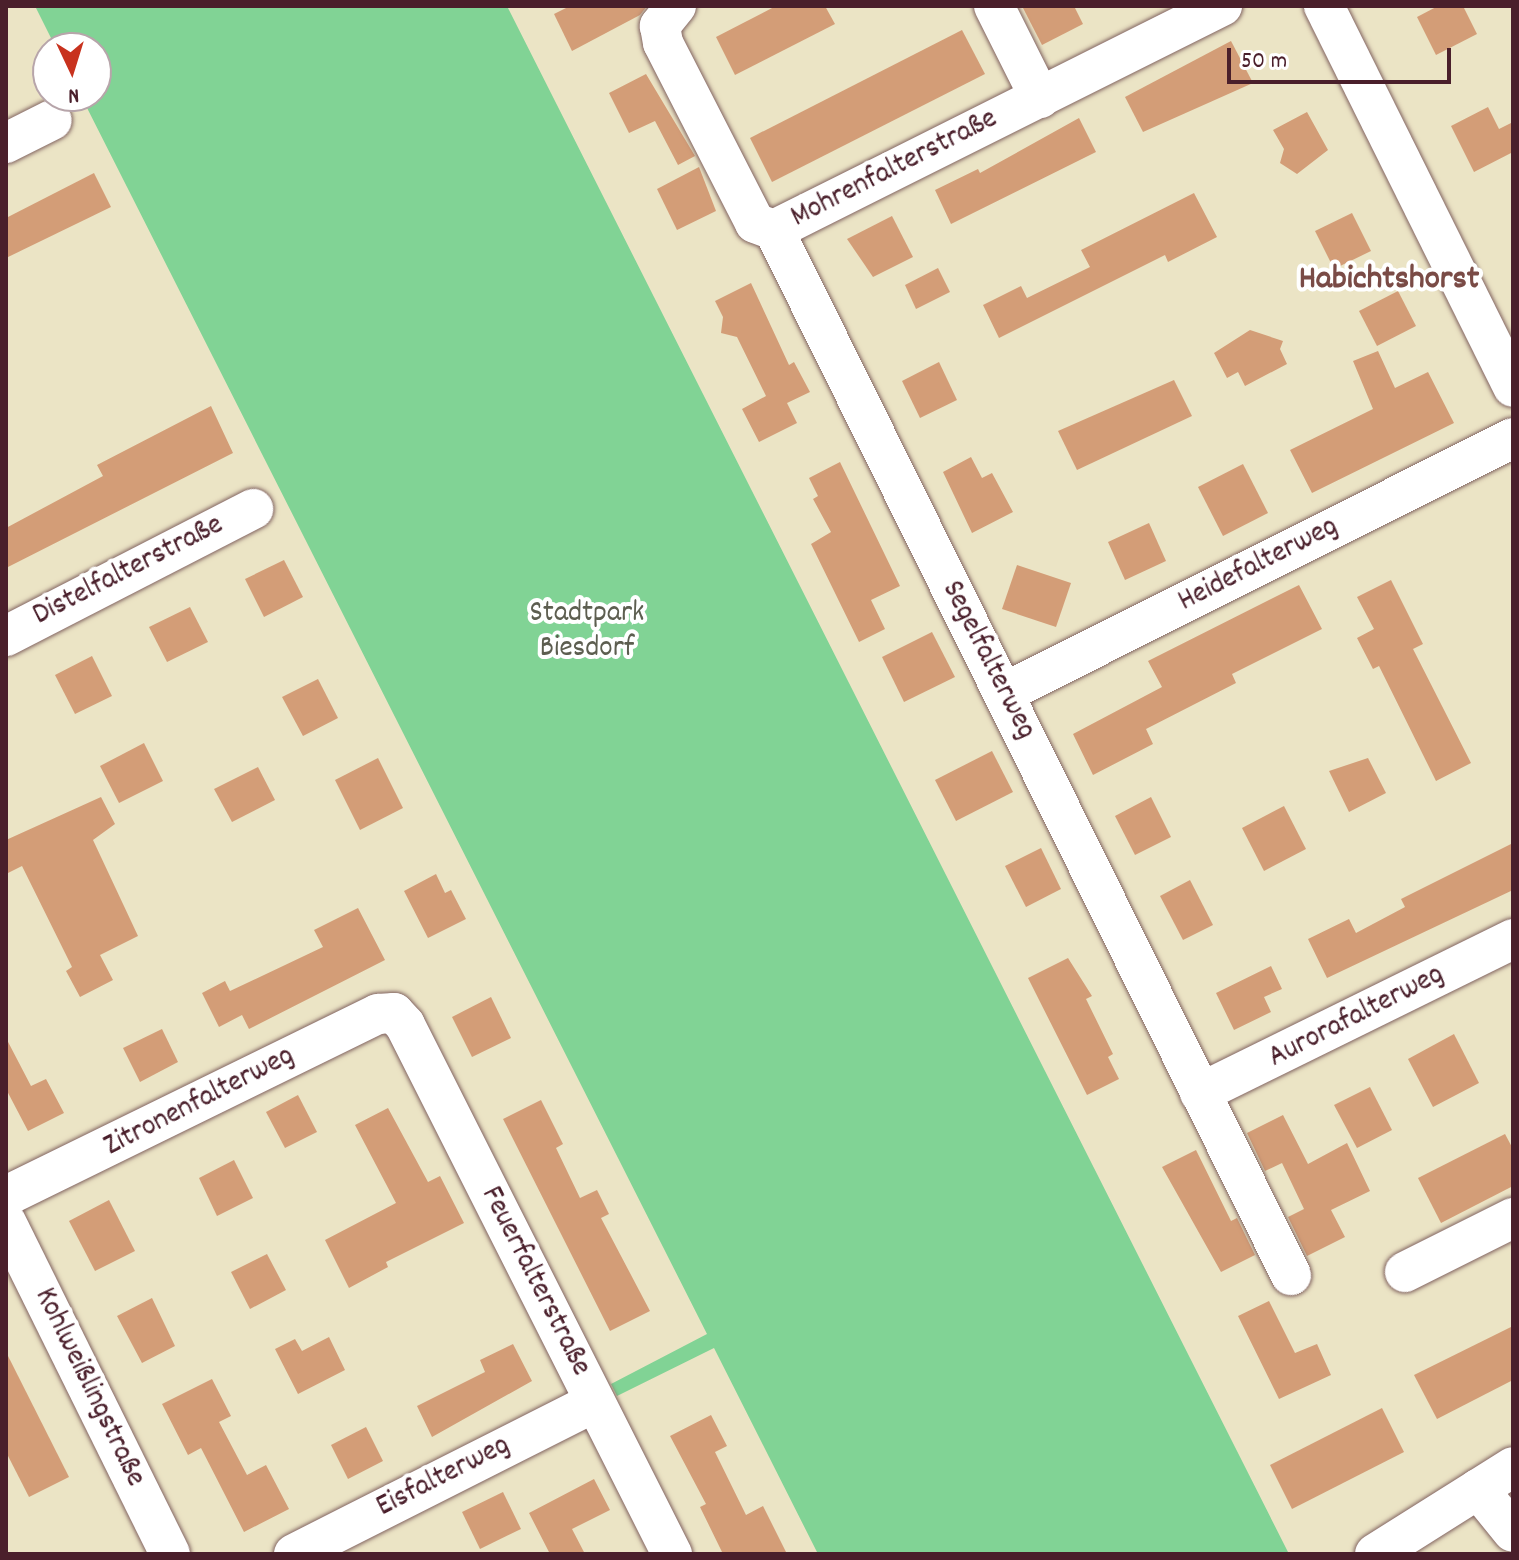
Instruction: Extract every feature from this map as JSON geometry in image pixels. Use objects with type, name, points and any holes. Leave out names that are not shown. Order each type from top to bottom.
[{"type":"street","name":"Mohrenfalterstraße","points":[[676,6],[660,26],[663,43],[755,223],[774,230],[1222,6]]},
{"type":"street","points":[[994,6],[1040,98]]},
{"type":"street","points":[[1324,6],[1513,387]]},
{"type":"street","points":[[6,143],[52,120]]},
{"type":"street","name":"Segelfalterweg","points":[[774,230],[1291,1275]]},
{"type":"street","name":"Heidefalterweg","points":[[1004,693],[1513,438]]},
{"type":"street","name":"Distelfalterstraße","points":[[6,636],[253,509]]},
{"type":"street","name":"Aurorafalterweg","points":[[1200,1093],[1513,939]]},
{"type":"street","name":"Zitronenfalterweg","points":[[6,1196],[378,1014],[394,1013]]},
{"type":"street","name":"Feuerfalterstraße","points":[[394,1013],[405,1025],[672,1554]]},
{"type":"street","points":[[1405,1272],[1513,1218]]},
{"type":"street","name":"Kohlweißlingstraße","points":[[6,1222],[170,1554]]},
{"type":"street","name":"Eisfalterweg","points":[[294,1554],[595,1402]]},
{"type":"street","points":[[1375,1554],[1513,1467]]},
{"type":"street","points":[[1478,1489],[1513,1532]]},
{"type":"green space","name":"Stadtpark Biesdorf","points":[[35,6],[507,6],[1289,1554],[818,1554],[714,1348],[617,1396],[611,1384],[707,1334],[89,112],[112,112],[112,32],[48,32]]},
{"type":"building","points":[[570,6],[647,6],[640,15],[572,51],[554,14]]},
{"type":"building","points":[[776,6],[825,6],[835,24],[735,75],[716,37]]},
{"type":"building","points":[[1022,6],[1074,6],[1083,24],[1042,45]]},
{"type":"building","points":[[1438,6],[1463,6],[1477,34],[1436,55],[1417,17]]},
{"type":"building","points":[[962,30],[985,74],[772,182],[750,138]]},
{"type":"building","points":[[1231,41],[1253,83],[1143,132],[1125,97]]},
{"type":"building","points":[[646,74],[695,156],[678,165],[655,121],[629,133],[609,93]]},
{"type":"building","points":[[1488,107],[1499,129],[1513,122],[1513,152],[1474,172],[1451,126]]},
{"type":"building","points":[[1307,112],[1328,150],[1297,174],[1280,163],[1284,149],[1273,130]]},
{"type":"building","points":[[1079,118],[1096,152],[951,224],[935,190],[978,169],[980,173]]},
{"type":"building","points":[[699,167],[716,211],[677,230],[657,189]]},
{"type":"building","points":[[94,173],[111,207],[6,258],[6,218]]},
{"type":"building","points":[[1194,193],[1217,237],[1168,262],[1165,255],[999,338],[983,305],[1021,286],[1027,298],[1090,267],[1081,250]]},
{"type":"building","points":[[1352,213],[1371,251],[1334,269],[1315,231]]},
{"type":"building","points":[[892,216],[913,257],[873,277],[847,239]]},
{"type":"building","points":[[938,268],[950,292],[916,309],[905,285]]},
{"type":"building","points":[[751,283],[789,365],[794,362],[810,392],[787,403],[797,423],[759,442],[742,409],[766,396],[737,337],[721,333],[723,317],[715,301]]},
{"type":"building","points":[[1398,291],[1416,326],[1377,346],[1359,311]]},
{"type":"building","points":[[1250,330],[1283,341],[1280,349],[1287,364],[1245,386],[1238,372],[1227,378],[1214,353]]},
{"type":"building","points":[[1378,351],[1395,388],[1428,372],[1454,423],[1312,493],[1290,450],[1373,409],[1353,361]]},
{"type":"building","points":[[939,362],[957,400],[920,418],[902,381]]},
{"type":"building","points":[[1174,380],[1192,416],[1077,470],[1058,431]]},
{"type":"building","points":[[211,406],[233,453],[6,568],[6,528],[103,476],[97,465]]},
{"type":"building","points":[[971,457],[982,478],[992,473],[1013,512],[972,533],[943,472]]},
{"type":"building","points":[[840,462],[900,586],[871,600],[885,629],[859,642],[811,544],[831,532],[813,499],[818,496],[809,478]]},
{"type":"building","points":[[1243,464],[1268,513],[1223,536],[1198,487]]},
{"type":"building","points":[[1149,523],[1166,561],[1125,580],[1108,542]]},
{"type":"building","points":[[284,560],[303,597],[264,617],[245,579]]},
{"type":"building","points":[[1017,565],[1071,583],[1056,627],[1002,609]]},
{"type":"building","points":[[1391,580],[1423,644],[1413,649],[1471,763],[1436,781],[1379,666],[1373,669],[1357,638],[1374,629],[1357,597]]},
{"type":"building","points":[[1299,585],[1322,629],[1232,674],[1236,683],[1146,729],[1153,744],[1093,775],[1073,734],[1162,687],[1148,661]]},
{"type":"building","points":[[190,607],[208,642],[167,662],[149,627]]},
{"type":"building","points":[[932,632],[955,677],[904,702],[882,657]]},
{"type":"building","points":[[92,656],[112,696],[75,714],[55,675]]},
{"type":"building","points":[[318,679],[338,718],[303,736],[282,697]]},
{"type":"building","points":[[144,743],[163,781],[119,803],[100,766]]},
{"type":"building","points":[[992,751],[1013,792],[956,821],[935,780]]},
{"type":"building","points":[[378,758],[403,808],[360,830],[335,780]]},
{"type":"building","points":[[1368,758],[1386,793],[1349,812],[1329,771]]},
{"type":"building","points":[[258,767],[275,800],[232,822],[214,789]]},
{"type":"building","points":[[101,797],[115,824],[93,840],[138,936],[100,955],[113,980],[80,997],[66,971],[72,967],[22,866],[6,874],[6,840]]},
{"type":"building","points":[[1151,797],[1171,837],[1135,855],[1115,816]]},
{"type":"building","points":[[1284,806],[1306,849],[1264,871],[1242,828]]},
{"type":"building","points":[[1513,843],[1513,890],[1327,978],[1308,939],[1349,919],[1356,933],[1405,907],[1401,899]]},
{"type":"building","points":[[1041,848],[1061,889],[1026,907],[1005,866]]},
{"type":"building","points":[[436,874],[445,893],[451,890],[466,919],[428,938],[404,891]]},
{"type":"building","points":[[1190,880],[1213,925],[1183,940],[1160,896]]},
{"type":"building","points":[[358,908],[385,960],[249,1029],[242,1015],[219,1027],[202,993],[225,981],[230,991],[323,947],[314,930]]},
{"type":"building","points":[[1068,958],[1092,996],[1086,999],[1113,1054],[1108,1057],[1119,1079],[1087,1095],[1028,978]]},
{"type":"building","points":[[1271,966],[1282,989],[1264,997],[1271,1012],[1234,1030],[1216,993]]},
{"type":"building","points":[[491,997],[511,1038],[472,1057],[452,1017]]},
{"type":"building","points":[[162,1029],[178,1062],[140,1082],[123,1048]]},
{"type":"building","points":[[1454,1034],[1479,1083],[1433,1107],[1408,1059]]},
{"type":"building","points":[[6,1038],[31,1086],[46,1079],[64,1113],[28,1131],[6,1089]]},
{"type":"building","points":[[1370,1087],[1392,1130],[1357,1148],[1334,1105]]},
{"type":"building","points":[[298,1095],[317,1132],[285,1148],[266,1112]]},
{"type":"building","points":[[541,1100],[563,1144],[556,1148],[580,1198],[597,1190],[609,1214],[601,1218],[650,1311],[610,1331],[503,1119]]},
{"type":"building","points":[[388,1108],[428,1182],[440,1176],[464,1223],[386,1262],[388,1267],[349,1288],[325,1240],[396,1203],[355,1125]]},
{"type":"building","points":[[1283,1115],[1308,1164],[1347,1143],[1370,1191],[1331,1210],[1345,1237],[1307,1256],[1288,1217],[1304,1209],[1282,1163],[1265,1171],[1247,1133]]},
{"type":"building","points":[[1505,1134],[1513,1149],[1513,1186],[1441,1223],[1418,1178]]},
{"type":"building","points":[[1196,1150],[1231,1221],[1237,1218],[1255,1255],[1221,1272],[1162,1167]]},
{"type":"building","points":[[234,1160],[253,1198],[217,1216],[199,1178]]},
{"type":"building","points":[[109,1200],[135,1251],[95,1271],[69,1221]]},
{"type":"building","points":[[267,1254],[286,1290],[250,1309],[231,1272]]},
{"type":"building","points":[[152,1298],[175,1346],[142,1363],[117,1316]]},
{"type":"building","points":[[1269,1301],[1295,1353],[1317,1344],[1331,1375],[1279,1399],[1238,1316]]},
{"type":"building","points":[[1513,1326],[1513,1380],[1437,1419],[1414,1375]]},
{"type":"building","points":[[329,1337],[345,1370],[298,1394],[275,1349],[295,1339],[302,1351]]},
{"type":"building","points":[[513,1344],[532,1381],[432,1437],[417,1406],[485,1372],[480,1360]]},
{"type":"building","points":[[6,1352],[69,1477],[29,1497],[6,1452]]},
{"type":"building","points":[[212,1379],[231,1416],[219,1422],[247,1475],[266,1465],[289,1509],[244,1532],[201,1448],[188,1455],[162,1404]]},
{"type":"building","points":[[1382,1408],[1404,1452],[1292,1509],[1270,1465]]},
{"type":"building","points":[[711,1415],[727,1446],[715,1452],[746,1515],[763,1506],[787,1554],[723,1554],[700,1507],[706,1504],[670,1436]]},
{"type":"building","points":[[366,1427],[383,1461],[348,1479],[331,1445]]},
{"type":"building","points":[[594,1479],[610,1510],[572,1529],[585,1554],[550,1554],[529,1513]]},
{"type":"building","points":[[503,1492],[521,1529],[480,1549],[462,1512]]},
{"type":"district","name":"Habichtshorst","points":[[1389,281]]}]
